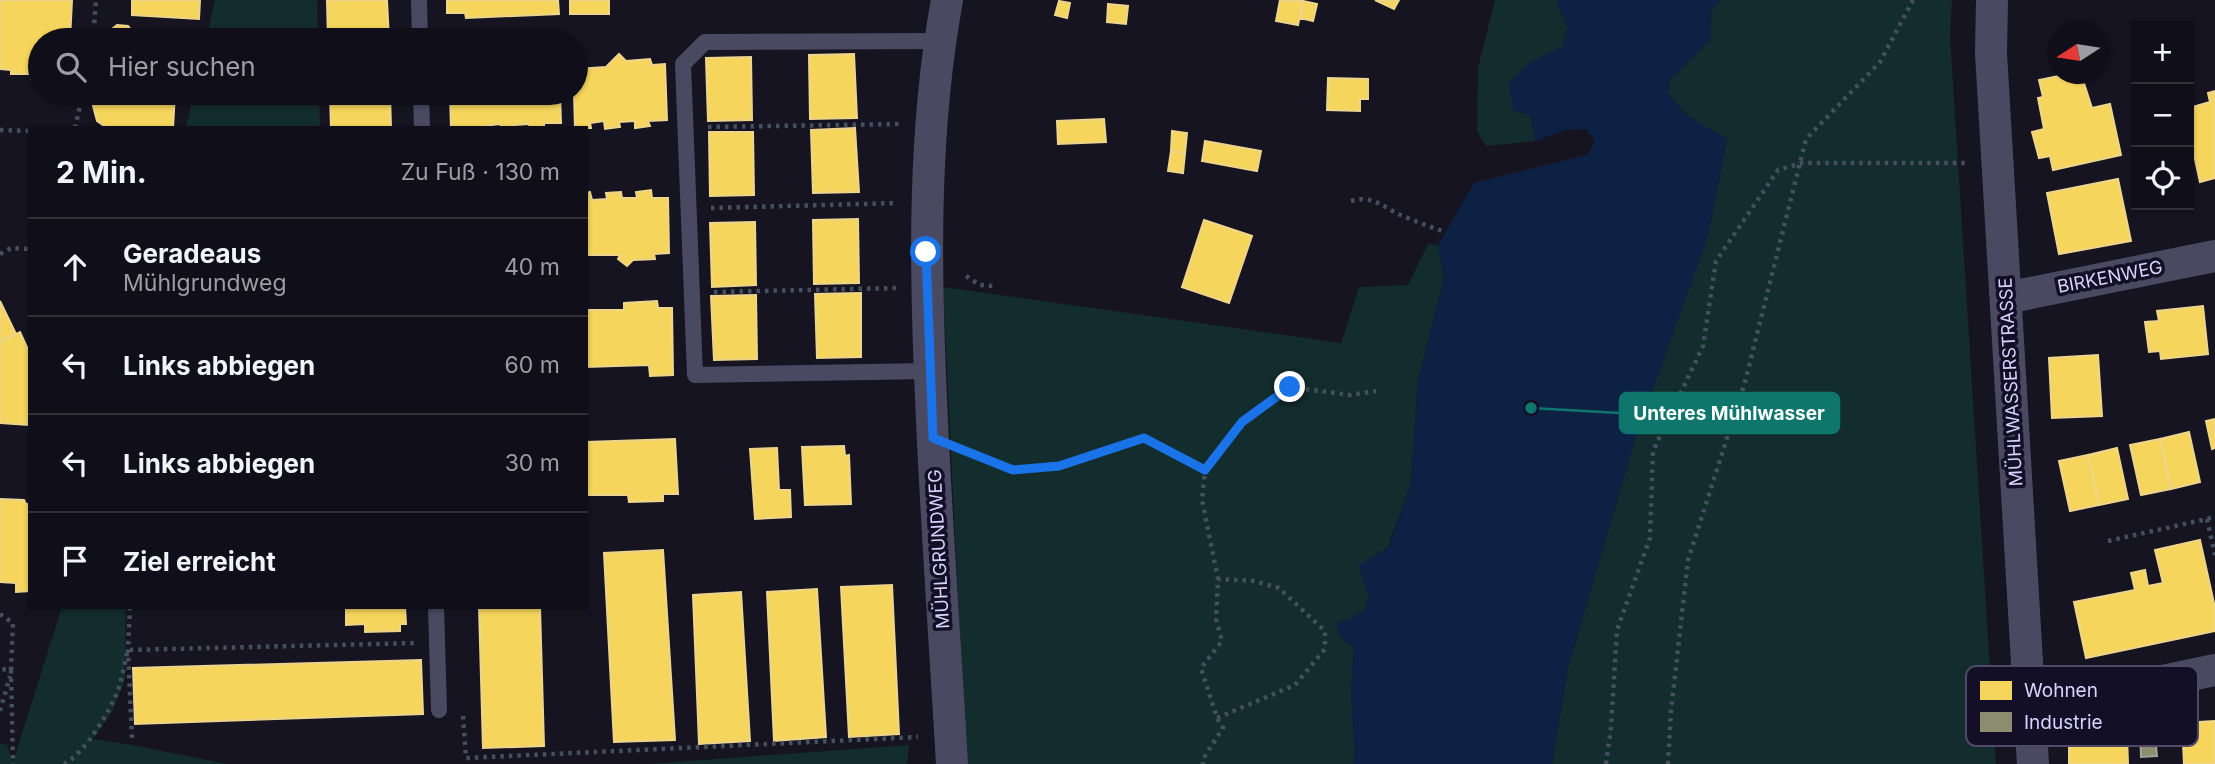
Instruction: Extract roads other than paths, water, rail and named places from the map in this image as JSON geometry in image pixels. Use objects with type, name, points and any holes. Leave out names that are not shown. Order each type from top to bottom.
[{"type":"street","name":"MÜHLGRUNDWEG","points":[[947,0],[939,41],[932,124],[926,252],[933,438],[952,764]]},
{"type":"street","name":"MÜHLWASSERSTRASSE","points":[[1992,0],[1991,53],[2027,666]]},
{"type":"street","name":"BIRKENWEG","points":[[2006,298],[2215,256]]},
{"type":"street","name":"MÜHLWASSERSTRASSE","points":[[2032,746],[2033,764]]},
{"type":"lane","points":[[419,0],[420,28]]},
{"type":"lane","points":[[930,371],[695,375],[683,64],[705,42],[939,41]]},
{"type":"lane","points":[[421,105],[422,126]]},
{"type":"lane","points":[[436,609],[439,710]]},
{"type":"water","points":[[1720,0],[1711,12],[1710,40],[1670,80],[1668,93],[1685,114],[1727,139],[1708,237],[1636,436],[1568,667],[1552,764],[1353,764],[1355,751],[1351,693],[1354,647],[1340,637],[1336,624],[1364,611],[1369,597],[1358,566],[1389,547],[1411,483],[1418,380],[1444,278],[1438,245],[1474,183],[1587,155],[1595,141],[1586,129],[1565,130],[1535,141],[1531,116],[1513,110],[1509,83],[1529,63],[1562,47],[1568,27],[1557,2]]},
{"type":"place","name":"Unteres Mühlwasser","points":[[1531,408]]}]
